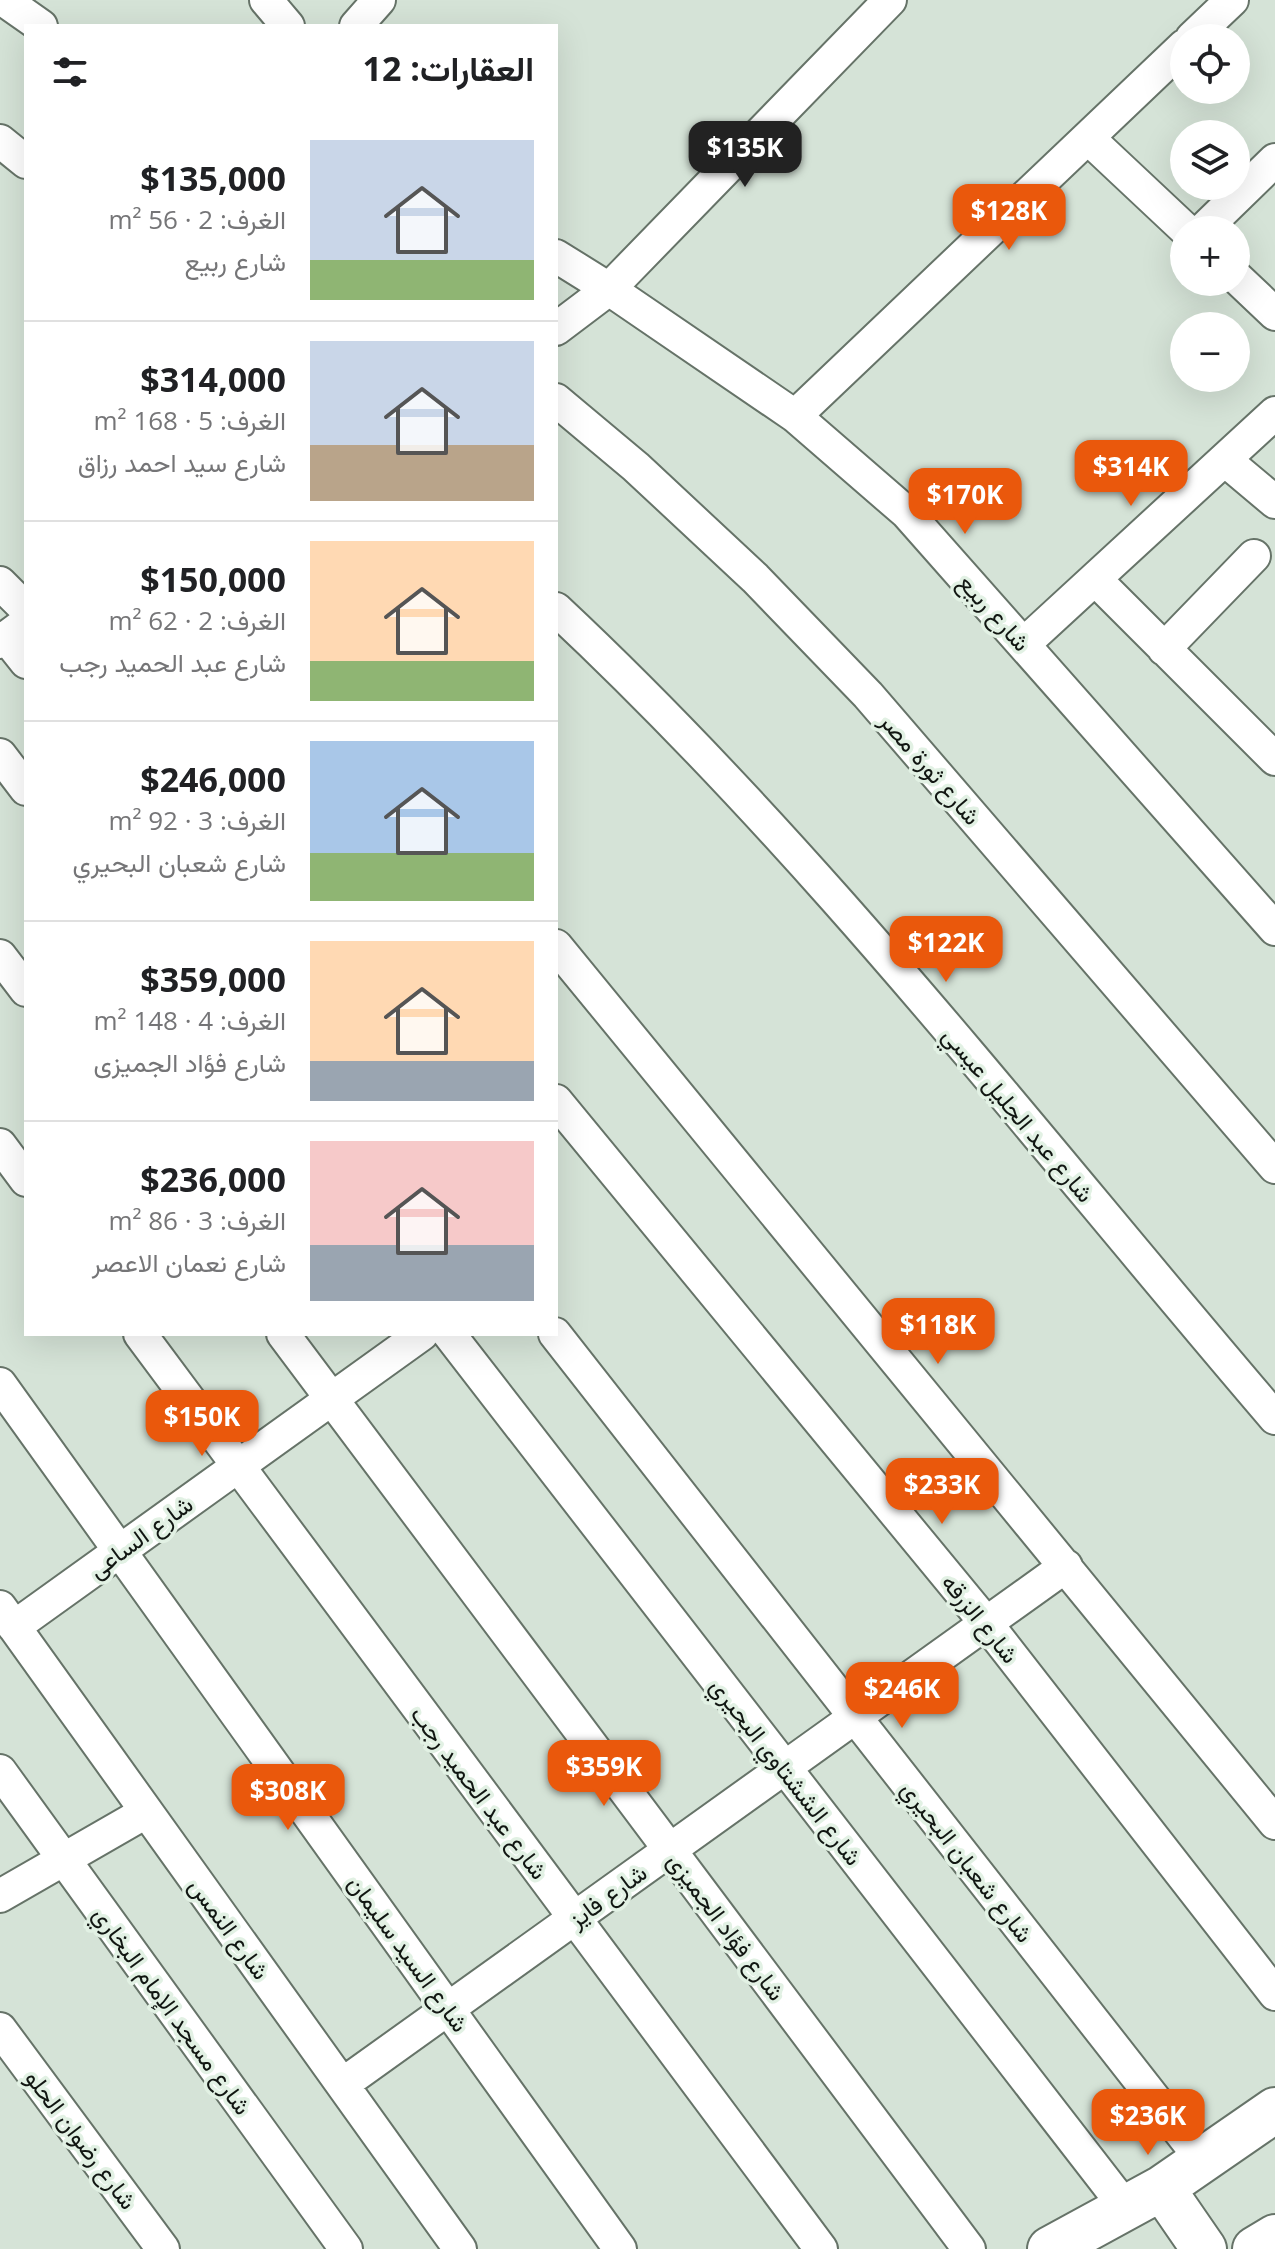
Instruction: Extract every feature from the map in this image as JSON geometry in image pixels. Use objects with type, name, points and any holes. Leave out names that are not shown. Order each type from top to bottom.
[{"type":"main road","points":[[1050,2249],[1144,2198],[1275,2110]]},
{"type":"main road","points":[[1144,2198],[1204,2249]]},
{"type":"main road","points":[[1255,2249],[1275,2237]]},
{"type":"street","points":[[4,0],[38,24]]},
{"type":"street","points":[[266,0],[286,24]]},
{"type":"street","points":[[358,24],[379,0]]},
{"type":"street","points":[[558,327],[609,289],[890,0]]},
{"type":"street","points":[[1207,24],[1232,0]]},
{"type":"street","points":[[795,416],[1170,59]]},
{"type":"street","points":[[1088,138],[1171,216]]},
{"type":"street","points":[[0,141],[24,160]]},
{"type":"street","points":[[1217,216],[1275,160]]},
{"type":"street","name":"شارع ربيع","points":[[558,257],[795,416],[907,513],[1275,929]]},
{"type":"street","points":[[1250,290],[1275,314]]},
{"type":"street","name":"شارع ثورة مصر","points":[[558,402],[636,467],[755,578],[868,695],[1275,1167]]},
{"type":"street","points":[[1024,644],[1275,413]]},
{"type":"street","points":[[1225,460],[1275,502]]},
{"type":"street","points":[[1164,649],[1254,556]]},
{"type":"street","points":[[1095,579],[1275,759]]},
{"type":"street","points":[[0,583],[24,607]]},
{"type":"street","name":"شارع عبد الجليل عيسي","points":[[558,611],[626,675],[831,891],[1273,1411]]},
{"type":"street","points":[[0,755],[24,786]]},
{"type":"street","points":[[558,948],[1275,1823]]},
{"type":"street","points":[[0,956],[24,987]]},
{"type":"street","name":"شارع الزرقه","points":[[558,1103],[986,1623],[1275,1994]]},
{"type":"street","points":[[0,1145],[24,1177]]},
{"type":"street","name":"شارع عبد الحميد رجب","points":[[141,1336],[821,2249]]},
{"type":"street","name":"شارع فؤاد الجميزى","points":[[285,1336],[969,2249]]},
{"type":"street","name":"شارع الساعى","points":[[7,1617],[120,1551],[419,1336]]},
{"type":"street","name":"شارع الششتاوي البحيري","points":[[451,1336],[784,1768],[1144,2198]]},
{"type":"street","name":"شارع شعبان البحيري","points":[[557,1336],[1203,2161]]},
{"type":"street","name":"شارع السيد سليمان","points":[[0,1384],[620,2249]]},
{"type":"street","name":"شارع فايز","points":[[343,2084],[1066,1566]]},
{"type":"street","name":"شارع النمس","points":[[7,1617],[460,2249]]},
{"type":"street","name":"شارع مسجد الإمام البخاري","points":[[0,1771],[346,2249]]},
{"type":"street","points":[[0,1896],[146,1812]]},
{"type":"street","name":"شارع رضوان الحلو","points":[[0,2029],[163,2249]]}]
